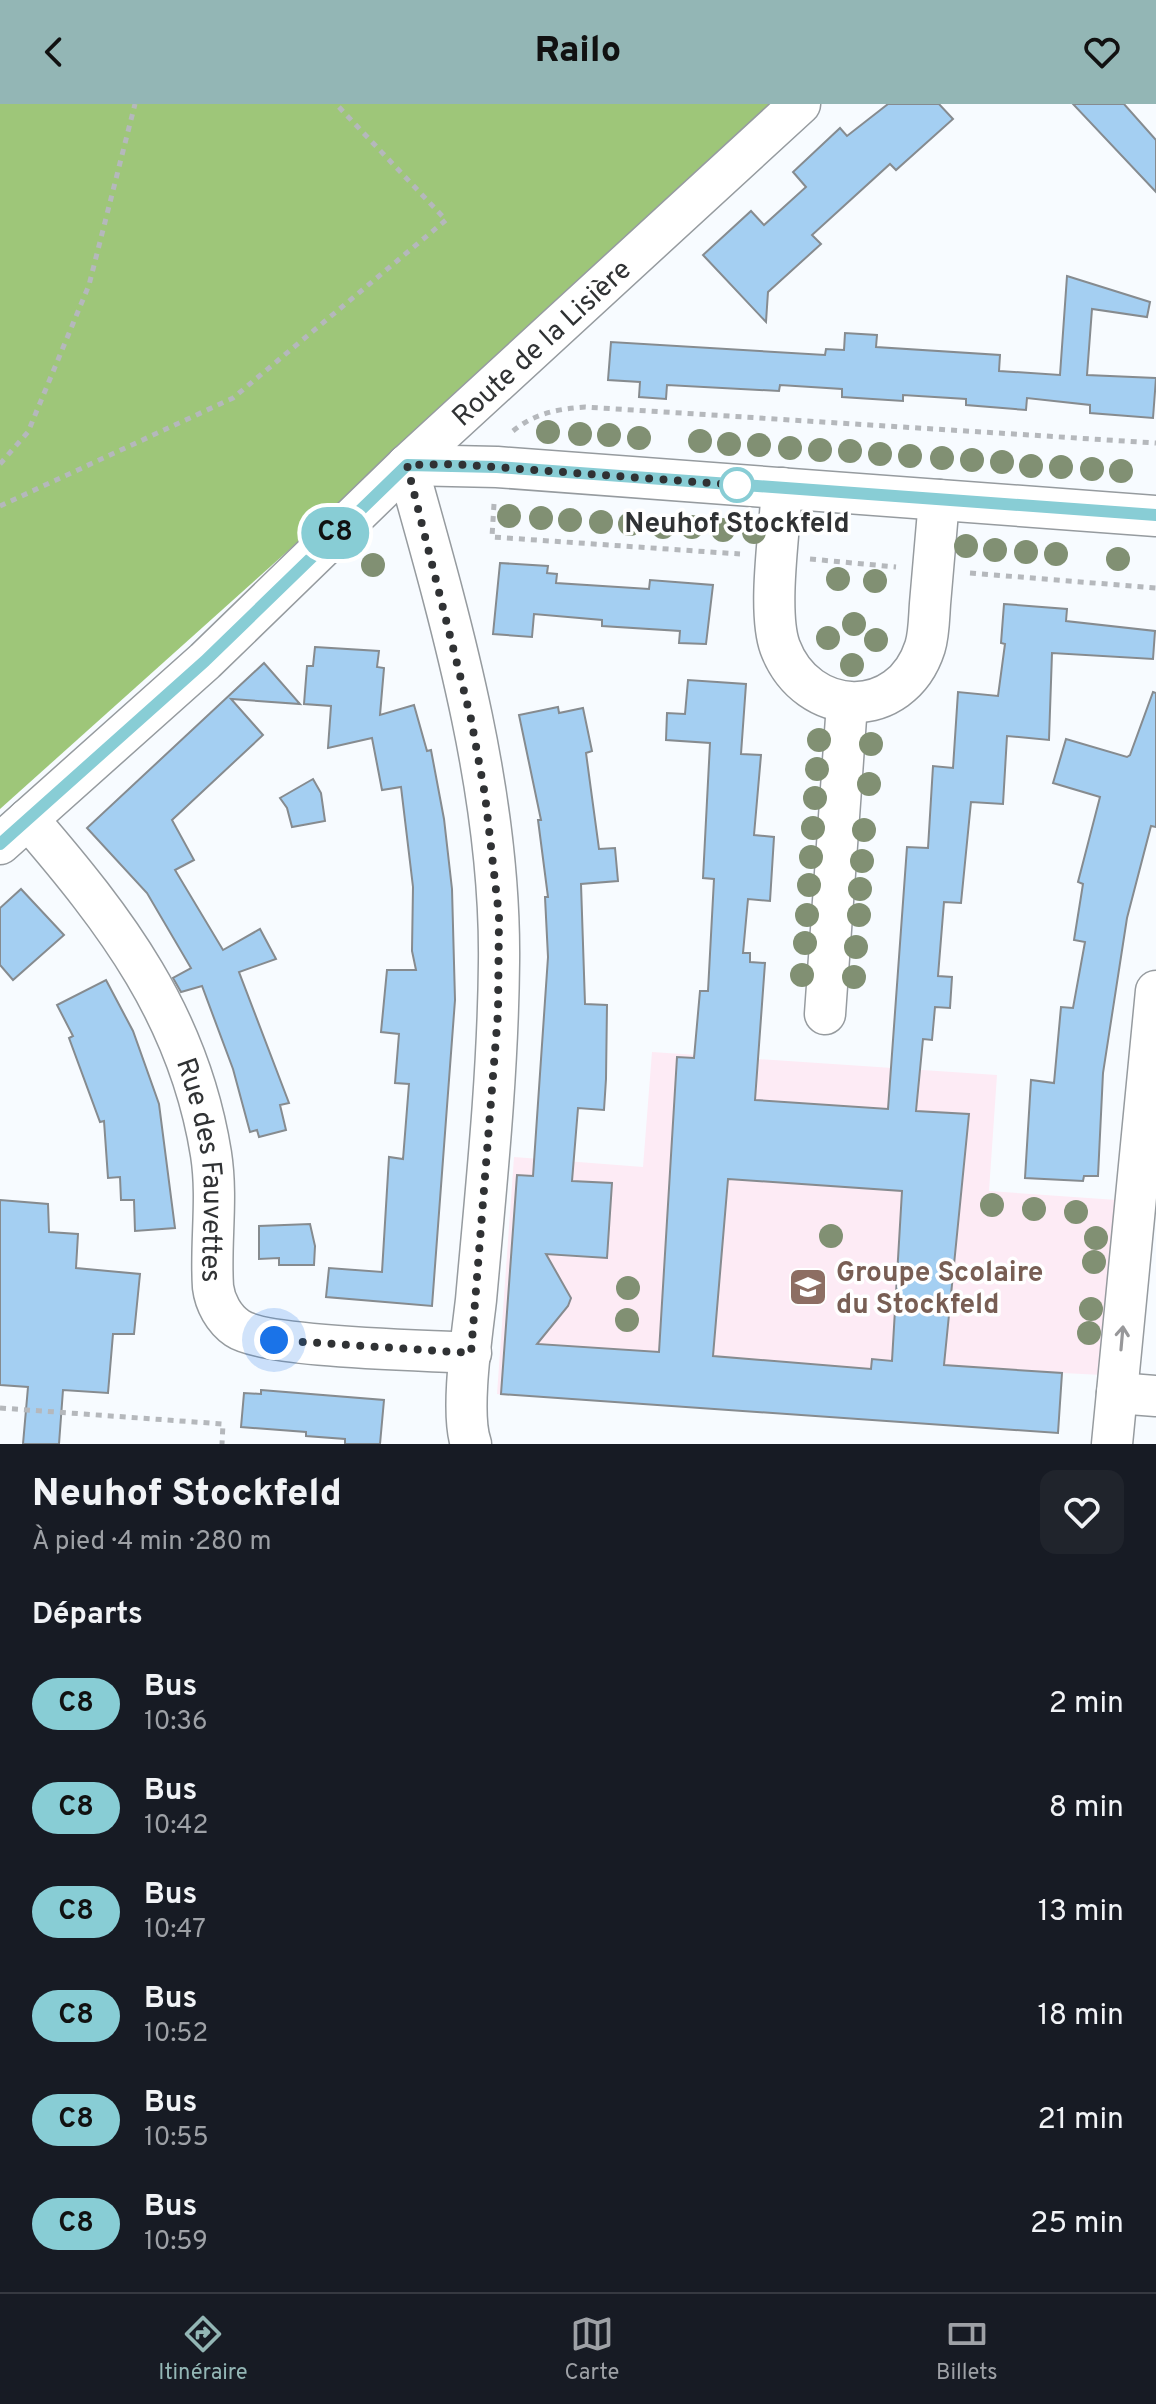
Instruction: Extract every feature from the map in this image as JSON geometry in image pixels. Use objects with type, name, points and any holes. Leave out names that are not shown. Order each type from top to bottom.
[{"type":"street","name":"Route de la Lisière","points":[[14,831],[205,661],[407,465],[800,104]]},
{"type":"street","points":[[471,1444],[468,1428],[471,1353],[498,1013],[499,916],[485,795],[471,719],[407,465],[454,464],[1156,516]]},
{"type":"street","points":[[782,488],[775,621],[780,645],[803,681],[824,696],[847,704],[871,702],[897,688],[916,667],[926,644],[939,500]]},
{"type":"street","points":[[825,1014],[847,704]]},
{"type":"street","name":"Rue des Fauvettes","points":[[14,831],[94,896],[122,934],[164,1006],[188,1059],[211,1156],[216,1208],[213,1289],[222,1314],[237,1328],[274,1340],[471,1353]]},
{"type":"street","points":[[1112,1444],[1156,991]]},
{"type":"street","points":[[1117,1393],[1156,1396]]},
{"type":"path","points":[[0,464],[28,432],[89,285],[135,104]]},
{"type":"path","points":[[0,506],[233,398],[446,220],[336,104]]},
{"type":"path","points":[[0,1408],[223,1424],[222,1444]]},
{"type":"shaded area","name":"Groupe Scolaire du Stockfeld","points":[[652,1052],[997,1075],[989,1191],[1117,1200],[1103,1375],[1062,1373],[1058,1433],[497,1394],[514,1157],[643,1167]]},
{"type":"green space","points":[[0,104],[774,104],[347,498],[0,809]]},
{"type":"building","points":[[888,104],[939,104],[953,119],[896,170],[890,164],[812,235],[821,244],[768,292],[766,322],[703,255],[751,211],[764,225],[806,187],[793,172],[840,128],[847,136]]},
{"type":"building","points":[[1073,104],[1124,104],[1156,140],[1156,192]]},
{"type":"building","points":[[1067,276],[1150,302],[1147,317],[1092,309],[1087,375],[1156,378],[1153,418],[1090,413],[1090,405],[1027,398],[1026,410],[966,405],[966,399],[903,395],[903,401],[842,397],[842,389],[780,385],[779,391],[667,385],[666,399],[639,397],[640,382],[608,380],[611,342],[825,355],[826,349],[844,350],[845,333],[877,335],[876,347],[1000,355],[999,371],[1060,375]]},
{"type":"building","points":[[500,563],[548,566],[547,573],[557,574],[556,583],[649,589],[650,580],[713,585],[706,644],[679,643],[680,631],[602,626],[602,620],[534,614],[532,637],[493,634]]},
{"type":"building","points":[[1004,604],[1067,609],[1066,621],[1155,631],[1153,659],[1052,653],[1049,740],[1007,736],[1003,804],[971,802],[961,903],[944,902],[938,976],[952,977],[950,1008],[935,1007],[932,1040],[923,1039],[916,1111],[969,1114],[944,1365],[1062,1373],[1058,1433],[501,1394],[517,1175],[533,1176],[548,957],[545,897],[548,897],[538,820],[541,820],[519,715],[558,707],[559,713],[583,708],[592,751],[586,753],[599,849],[615,848],[618,881],[581,884],[585,1004],[607,1005],[606,1079],[604,1110],[578,1108],[572,1181],[612,1183],[607,1258],[546,1254],[571,1298],[537,1344],[659,1352],[677,1057],[694,1058],[700,991],[708,991],[714,879],[703,878],[710,743],[666,740],[667,713],[685,714],[688,680],[746,684],[741,754],[761,755],[754,835],[774,837],[770,901],[748,899],[743,953],[750,953],[750,962],[765,963],[755,1100],[888,1109],[907,847],[928,848],[933,766],[953,768],[958,692],[998,696],[1005,644],[1001,643]],"holes":[[[728,1179],[902,1191],[892,1361],[872,1359],[871,1369],[713,1356]]]},
{"type":"building","points":[[315,647],[379,651],[377,667],[384,668],[380,715],[414,705],[427,751],[431,750],[444,819],[452,889],[455,1000],[432,1306],[326,1297],[329,1268],[382,1272],[389,1157],[403,1159],[409,1084],[395,1083],[399,1034],[381,1032],[387,970],[416,970],[412,951],[413,887],[401,787],[382,790],[372,738],[328,748],[331,706],[304,704],[307,666],[313,666]]},
{"type":"building","points":[[264,663],[300,704],[231,699],[263,735],[172,820],[194,860],[175,870],[223,950],[260,929],[276,959],[239,972],[289,1103],[280,1105],[286,1130],[259,1137],[257,1130],[250,1132],[233,1069],[202,986],[181,992],[173,978],[191,968],[147,893],[87,828]]},
{"type":"building","points":[[1153,692],[1156,693],[1156,827],[1151,826],[1127,918],[1103,1073],[1098,1176],[1084,1176],[1083,1181],[1025,1178],[1031,1080],[1054,1083],[1061,1007],[1073,1008],[1085,942],[1074,940],[1083,884],[1078,882],[1100,797],[1053,783],[1066,739],[1127,757],[1130,755]]},
{"type":"building","points":[[313,779],[321,793],[325,821],[292,827],[287,808],[280,798]]},
{"type":"building","points":[[21,889],[64,935],[13,980],[0,965],[0,908]]},
{"type":"building","points":[[106,980],[133,1031],[159,1104],[175,1228],[135,1231],[134,1200],[121,1200],[120,1177],[108,1178],[104,1121],[100,1122],[69,1038],[73,1036],[57,1005]]},
{"type":"building","points":[[0,1200],[48,1204],[49,1232],[78,1234],[76,1268],[140,1274],[134,1334],[113,1334],[108,1393],[63,1390],[59,1444],[23,1444],[28,1387],[0,1385]]},
{"type":"building","points":[[310,1224],[315,1246],[314,1265],[279,1265],[279,1258],[259,1259],[259,1226]]},
{"type":"building","points":[[261,1390],[384,1400],[380,1444],[345,1444],[345,1439],[306,1436],[306,1432],[241,1427],[244,1393],[261,1394]]},
{"type":"bus line","name":"C8","points":[[0,844],[205,661],[407,465],[454,464],[1156,515]]},
{"type":"place","name":"Neuhof Stockfeld","points":[[737,485]]},
{"type":"place","name":"Groupe Scolaire du Stockfeld","points":[[808,1287]]},
{"type":"route","points":[[274,1340],[471,1353],[498,1013],[499,916],[485,795],[471,719],[407,465],[454,464],[737,485]]}]
